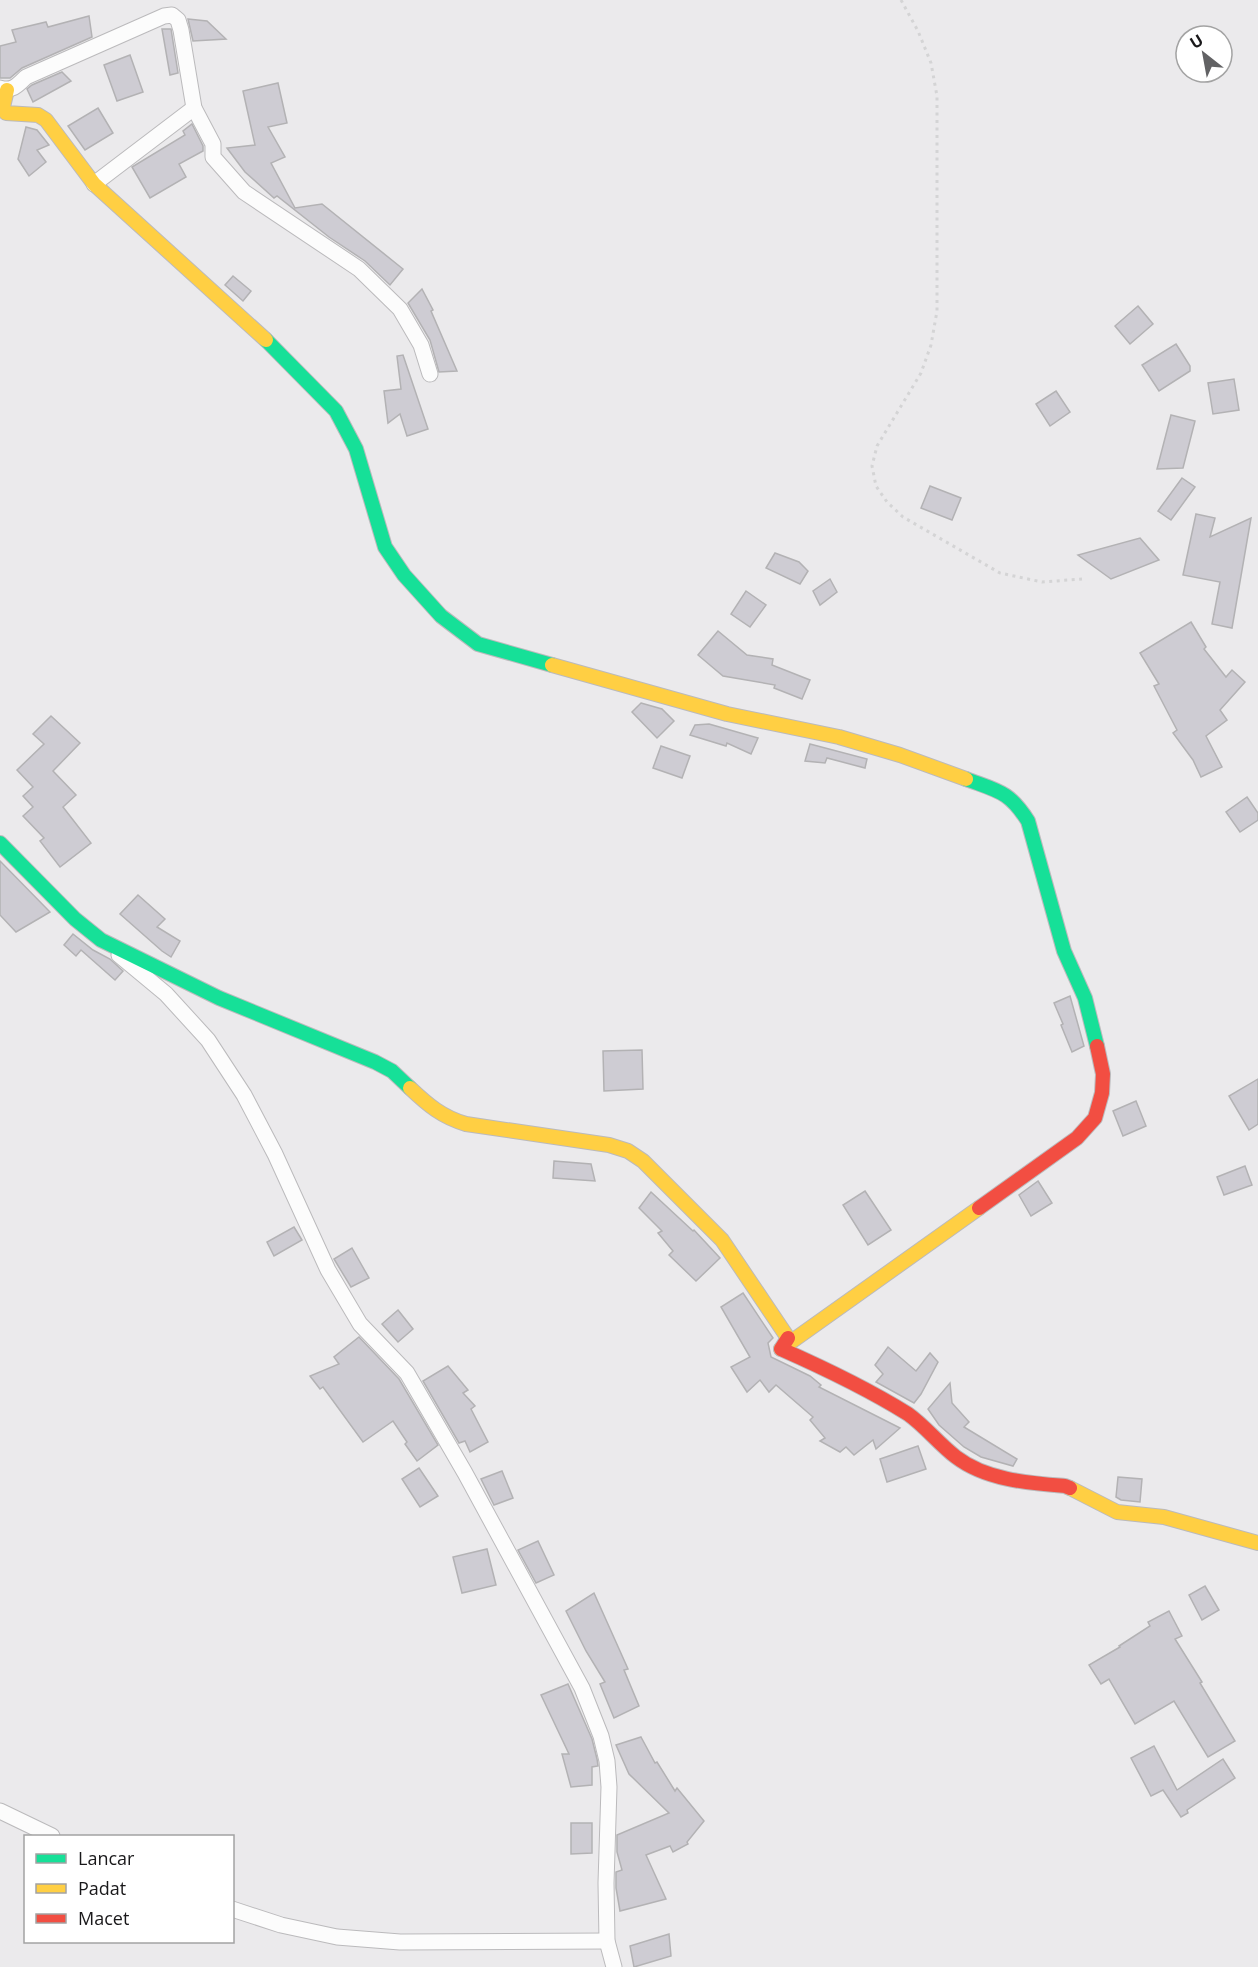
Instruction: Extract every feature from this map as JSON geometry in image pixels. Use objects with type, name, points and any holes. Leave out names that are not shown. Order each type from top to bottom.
[{"type":"street","points":[[430,374],[421,345],[400,309],[359,269],[244,192],[213,157],[213,144],[195,108],[181,30],[178,20],[172,15],[164,16],[26,77],[15,88],[4,89],[3,107],[6,113],[42,117],[94,184],[265,339],[336,411],[356,449],[385,547],[404,575],[441,616],[478,644],[727,714],[839,737],[900,755],[999,791],[1016,802],[1028,821],[1064,951],[1092,1023],[1103,1074],[1102,1093],[1095,1118],[1077,1138],[781,1348]]},
{"type":"street","points":[[94,184],[195,108]]},
{"type":"street","points":[[0,843],[75,918],[166,994],[208,1040],[244,1095],[275,1154],[328,1270],[360,1323],[407,1373],[465,1473],[582,1688],[601,1736],[607,1761],[609,1787],[607,1941],[614,1967]]},
{"type":"street","points":[[101,940],[219,998],[375,1062],[392,1071],[435,1111],[449,1119],[466,1124],[609,1145],[628,1151],[643,1161],[696,1214],[737,1260],[788,1338],[781,1348]]},
{"type":"street","points":[[781,1348],[822,1367],[909,1415],[956,1457],[975,1468],[1015,1480],[1065,1486],[1117,1512],[1164,1517],[1258,1543]]},
{"type":"street","points":[[0,1811],[50,1835]]},
{"type":"street","points":[[234,1910],[281,1925],[348,1938],[400,1942],[607,1941]]},
{"type":"path","points":[[901,0],[918,31],[931,63],[937,96],[937,311],[931,345],[921,373],[877,446],[872,466],[876,486],[886,502],[903,517],[1000,573],[1042,582],[1082,579]]},
{"type":"building","points":[[89,16],[92,37],[22,68],[10,78],[0,78],[0,46],[16,42],[12,30],[46,22],[48,27]]},
{"type":"building","points":[[188,19],[207,21],[226,39],[193,41]]},
{"type":"building","points":[[162,29],[171,29],[178,73],[170,75]]},
{"type":"building","points":[[130,55],[143,92],[117,101],[104,65]]},
{"type":"building","points":[[62,72],[71,81],[33,102],[27,89]]},
{"type":"building","points":[[278,83],[287,123],[268,127],[285,157],[271,163],[295,208],[322,204],[403,269],[390,285],[365,261],[329,237],[277,196],[274,198],[245,172],[227,148],[255,145],[243,91]]},
{"type":"building","points":[[98,108],[113,133],[85,150],[68,126]]},
{"type":"building","points":[[192,124],[203,146],[203,151],[179,164],[186,177],[150,198],[132,167],[185,135],[183,131]]},
{"type":"building","points":[[26,127],[37,130],[49,145],[37,150],[46,162],[29,176],[18,159]]},
{"type":"building","points":[[233,276],[251,291],[243,301],[225,285]]},
{"type":"building","points":[[422,289],[433,310],[431,311],[457,371],[439,372],[430,340],[408,303]]},
{"type":"building","points":[[1138,306],[1153,324],[1130,344],[1115,326]]},
{"type":"building","points":[[1176,344],[1190,366],[1190,371],[1159,391],[1142,365]]},
{"type":"building","points":[[403,355],[428,429],[407,436],[400,414],[388,423],[384,391],[401,389],[397,356]]},
{"type":"building","points":[[1234,379],[1239,410],[1213,414],[1208,383]]},
{"type":"building","points":[[1056,391],[1070,412],[1050,426],[1036,404]]},
{"type":"building","points":[[1171,415],[1195,421],[1183,468],[1157,469]]},
{"type":"building","points":[[1182,478],[1195,487],[1171,520],[1158,511]]},
{"type":"building","points":[[930,486],[961,498],[952,520],[921,508]]},
{"type":"building","points":[[1196,514],[1215,518],[1210,537],[1251,518],[1232,628],[1212,624],[1220,582],[1183,575]]},
{"type":"building","points":[[1140,538],[1159,560],[1111,579],[1078,555]]},
{"type":"building","points":[[775,553],[799,562],[808,571],[800,584],[766,568]]},
{"type":"building","points":[[830,579],[837,592],[820,605],[813,591]]},
{"type":"building","points":[[746,591],[766,605],[750,627],[731,614]]},
{"type":"building","points":[[1191,622],[1206,647],[1204,649],[1226,677],[1232,670],[1245,682],[1220,710],[1227,720],[1206,736],[1222,767],[1201,777],[1193,760],[1173,733],[1177,730],[1154,686],[1159,684],[1140,653]]},
{"type":"building","points":[[718,631],[747,655],[773,659],[772,665],[810,680],[802,699],[774,688],[775,685],[723,676],[698,655]]},
{"type":"building","points":[[641,703],[662,709],[674,721],[657,738],[632,712]]},
{"type":"building","points":[[51,716],[80,743],[53,771],[76,795],[63,807],[91,843],[60,867],[40,841],[44,838],[23,816],[33,807],[23,796],[33,787],[17,770],[44,744],[33,734]]},
{"type":"building","points":[[709,724],[758,738],[751,754],[727,743],[726,746],[690,735],[695,725]]},
{"type":"building","points":[[810,744],[867,759],[865,768],[827,758],[825,763],[805,761]]},
{"type":"building","points":[[661,746],[690,756],[682,778],[653,768]]},
{"type":"building","points":[[1247,797],[1258,813],[1258,820],[1240,832],[1226,812]]},
{"type":"building","points":[[0,861],[50,912],[16,932],[0,915]]},
{"type":"building","points":[[138,895],[165,919],[157,927],[180,941],[171,957],[120,914]]},
{"type":"building","points":[[73,934],[93,950],[110,959],[123,971],[115,980],[81,950],[76,956],[64,945]]},
{"type":"building","points":[[1070,996],[1084,1046],[1072,1052],[1054,1003]]},
{"type":"building","points":[[642,1050],[643,1089],[604,1091],[603,1051]]},
{"type":"building","points":[[1258,1079],[1258,1124],[1249,1130],[1229,1096]]},
{"type":"building","points":[[1136,1101],[1146,1126],[1123,1136],[1113,1111]]},
{"type":"building","points":[[554,1161],[591,1164],[595,1181],[553,1178]]},
{"type":"building","points":[[1245,1166],[1252,1185],[1224,1195],[1217,1177]]},
{"type":"building","points":[[1038,1181],[1052,1203],[1031,1216],[1019,1195]]},
{"type":"building","points":[[865,1191],[891,1230],[868,1245],[843,1205]]},
{"type":"building","points":[[651,1192],[694,1230],[720,1258],[696,1281],[669,1255],[673,1251],[658,1233],[662,1231],[639,1208]]},
{"type":"building","points":[[294,1227],[302,1240],[274,1256],[267,1242]]},
{"type":"building","points":[[352,1248],[369,1278],[351,1287],[334,1259]]},
{"type":"building","points":[[743,1293],[773,1338],[768,1343],[771,1357],[810,1376],[821,1385],[819,1387],[900,1428],[876,1449],[873,1440],[854,1455],[846,1447],[840,1452],[820,1441],[825,1438],[810,1420],[813,1417],[776,1385],[769,1392],[760,1380],[747,1392],[731,1367],[750,1357],[721,1307]]},
{"type":"building","points":[[398,1310],[413,1329],[398,1342],[382,1324]]},
{"type":"building","points":[[359,1337],[399,1379],[438,1445],[417,1461],[393,1421],[363,1442],[323,1387],[320,1389],[310,1376],[339,1364],[334,1357]]},
{"type":"building","points":[[888,1347],[916,1371],[930,1353],[938,1362],[914,1403],[876,1382],[883,1374],[875,1365]]},
{"type":"building","points":[[448,1366],[468,1390],[463,1393],[475,1406],[471,1409],[488,1442],[470,1452],[465,1441],[459,1443],[423,1381]]},
{"type":"building","points":[[950,1383],[952,1403],[969,1422],[964,1427],[1017,1459],[1013,1466],[981,1457],[964,1447],[939,1425],[928,1409]]},
{"type":"building","points":[[918,1446],[926,1469],[887,1482],[880,1459]]},
{"type":"building","points":[[419,1468],[438,1496],[420,1507],[402,1479]]},
{"type":"building","points":[[502,1471],[513,1498],[494,1505],[481,1479]]},
{"type":"building","points":[[1118,1477],[1142,1479],[1140,1502],[1121,1500],[1116,1497]]},
{"type":"building","points":[[538,1541],[554,1575],[536,1583],[518,1550]]},
{"type":"building","points":[[487,1549],[496,1585],[462,1593],[453,1557]]},
{"type":"building","points":[[1205,1586],[1219,1610],[1202,1620],[1189,1595]]},
{"type":"building","points":[[594,1593],[628,1669],[624,1670],[639,1706],[614,1718],[600,1684],[605,1682],[566,1611]]},
{"type":"building","points":[[1169,1611],[1182,1636],[1175,1639],[1235,1741],[1208,1757],[1174,1701],[1135,1724],[1109,1679],[1101,1684],[1089,1665],[1150,1626],[1148,1622]]},
{"type":"building","points":[[568,1684],[592,1739],[597,1759],[598,1766],[592,1767],[592,1785],[571,1787],[562,1754],[569,1754],[541,1695]]},
{"type":"building","points":[[641,1737],[655,1763],[657,1762],[675,1791],[677,1788],[704,1821],[687,1842],[688,1844],[673,1852],[670,1846],[646,1855],[666,1899],[620,1911],[616,1872],[622,1870],[617,1852],[617,1835],[669,1813],[629,1774],[616,1745]]},
{"type":"building","points":[[1154,1746],[1177,1790],[1223,1759],[1235,1778],[1187,1810],[1188,1813],[1181,1817],[1163,1790],[1151,1796],[1131,1758]]},
{"type":"building","points":[[571,1823],[592,1823],[592,1853],[571,1854]]},
{"type":"building","points":[[669,1934],[671,1956],[634,1967],[630,1946]]},
{"type":"traffic: fast","points":[[266,340],[336,411],[356,449],[385,547],[404,575],[441,616],[478,644],[552,665]]},
{"type":"traffic: fast","points":[[966,779],[1002,793],[1015,803],[1028,821],[1064,951],[1085,998],[1097,1046]]},
{"type":"traffic: fast","points":[[0,843],[75,919],[101,940],[219,998],[375,1062],[392,1071],[410,1088]]},
{"type":"traffic: slow","points":[[7,90],[3,107],[6,113],[38,115],[46,120],[94,184],[266,340]]},
{"type":"traffic: slow","points":[[552,665],[727,714],[839,737],[900,755],[966,779]]},
{"type":"traffic: slow","points":[[410,1088],[436,1110],[466,1124],[609,1145],[628,1151],[643,1161],[722,1240],[788,1338]]},
{"type":"traffic: slow","points":[[781,1349],[979,1208]]},
{"type":"traffic: slow","points":[[1070,1488],[1117,1512],[1164,1517],[1258,1543]]},
{"type":"traffic: jam","points":[[979,1208],[1077,1138],[1095,1118],[1102,1093],[1103,1074],[1097,1046]]},
{"type":"traffic: jam","points":[[788,1338],[781,1349],[846,1379],[908,1414],[968,1465],[1008,1479],[1070,1488]]}]
